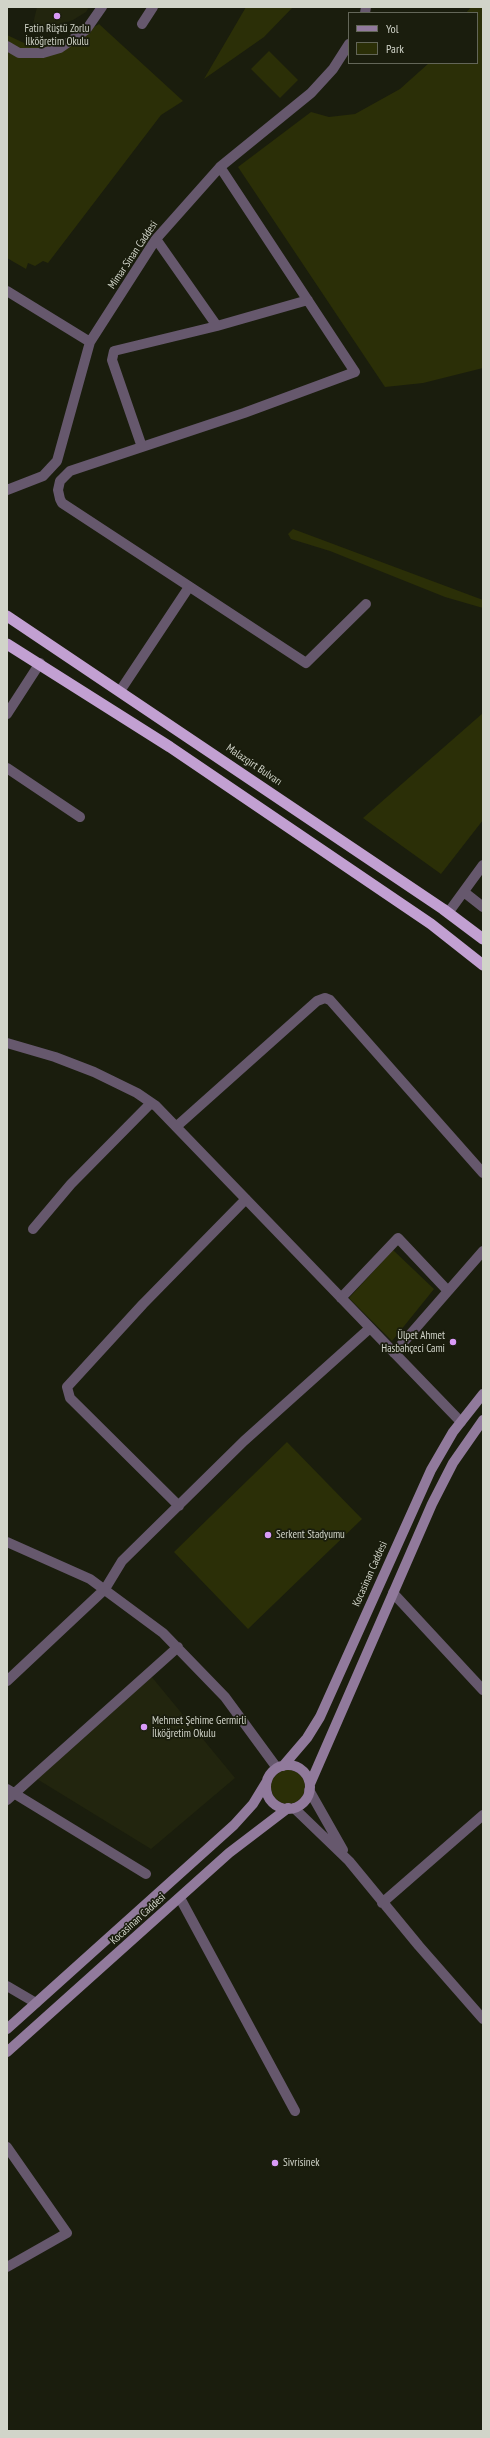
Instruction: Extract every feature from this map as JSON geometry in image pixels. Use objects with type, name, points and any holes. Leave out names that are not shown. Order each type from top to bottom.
[{"type":"highway","name":"Malazgirt Bulvarı","points":[[7,616],[448,913],[483,939]]},
{"type":"highway","points":[[7,644],[40,663],[170,747],[405,906],[483,965]]},
{"type":"main road","name":"Kocasinan Caddesi","points":[[280,1767],[307,1738],[320,1717],[421,1489],[442,1451],[461,1422],[483,1394]]},
{"type":"main road","points":[[310,1787],[307,1776],[299,1768],[280,1767],[267,1781],[267,1792],[273,1802],[291,1808],[304,1802],[393,1593],[442,1483],[481,1426]]},
{"type":"main road","name":"Kocasinan Caddesi","points":[[7,2029],[234,1825],[253,1804],[267,1781]]},
{"type":"main road","name":"Kocasinan Caddesi","points":[[7,2052],[244,1840],[291,1808]]},
{"type":"street","points":[[7,46],[19,53],[27,54],[43,53],[60,48],[86,30],[102,7]]},
{"type":"street","points":[[142,24],[153,7]]},
{"type":"street","name":"Mimar Sinan Caddesi","points":[[7,490],[43,476],[57,461],[90,342],[156,239],[220,167],[310,93],[333,69],[348,46]]},
{"type":"street","points":[[220,167],[355,372],[244,413],[70,471],[60,481],[58,494],[62,503],[306,663],[366,604]]},
{"type":"street","points":[[156,239],[217,326]]},
{"type":"street","points":[[8,293],[90,342]]},
{"type":"street","points":[[142,447],[112,360],[112,353],[117,350],[217,326],[308,300]]},
{"type":"street","points":[[49,470],[60,481]]},
{"type":"street","points":[[7,497],[18,486]]},
{"type":"street","points":[[120,691],[188,587]]},
{"type":"street","points":[[7,612],[17,623]]},
{"type":"street","points":[[7,714],[40,663]]},
{"type":"street","points":[[7,768],[80,817]]},
{"type":"street","points":[[448,913],[483,866]]},
{"type":"street","points":[[464,892],[483,907]]},
{"type":"street","points":[[177,1126],[317,1001],[325,998],[330,1000],[483,1173]]},
{"type":"street","points":[[7,1043],[80,1066],[123,1085],[152,1103],[177,1126],[461,1422]]},
{"type":"street","points":[[33,1229],[71,1184],[152,1103]]},
{"type":"street","points":[[179,1506],[70,1398],[68,1387],[143,1304],[246,1198]]},
{"type":"street","points":[[341,1298],[398,1238],[448,1290]]},
{"type":"street","points":[[394,1353],[483,1251]]},
{"type":"street","points":[[7,1681],[105,1589],[122,1561],[275,1412],[370,1328]]},
{"type":"street","points":[[7,1542],[90,1579],[105,1589],[178,1647],[225,1697],[280,1767]]},
{"type":"street","points":[[393,1593],[483,1690]]},
{"type":"street","points":[[146,1874],[9,1794],[178,1647]]},
{"type":"street","points":[[310,1787],[349,1861]]},
{"type":"street","points":[[291,1808],[349,1861],[382,1903],[483,2019]]},
{"type":"street","points":[[382,1903],[483,1815]]},
{"type":"street","points":[[180,1898],[295,2111]]},
{"type":"street","points":[[7,1986],[36,2003]]},
{"type":"street","points":[[7,2147],[67,2233],[7,2267]]},
{"type":"shaded area","name":"Fatin Rüştü Zorlu İlköğretim Okulu","points":[[37,7],[89,7],[86,12],[73,20],[57,25],[32,28]]},
{"type":"shaded area","name":"Mehmet Şehime Germirli İlköğretim Okulu","points":[[151,1676],[235,1778],[151,1849],[37,1779]]},
{"type":"green space","points":[[246,7],[293,7],[264,37],[204,79]]},
{"type":"green space","points":[[471,7],[483,7],[483,368],[423,383],[385,387],[238,167],[311,112],[329,117],[355,114],[400,89],[428,64],[478,64],[478,12],[467,12]]},
{"type":"green space","points":[[99,24],[183,101],[161,115],[48,263],[43,261],[35,266],[28,263],[26,269],[7,258],[7,35],[24,43],[50,45],[77,37]]},
{"type":"green space","points":[[269,51],[298,80],[280,98],[251,69]]},
{"type":"green space","points":[[293,529],[483,600],[483,608],[445,597],[330,551],[291,539],[288,534]]},
{"type":"green space","points":[[483,713],[483,820],[441,874],[363,818]]},
{"type":"green space","points":[[393,1250],[434,1289],[392,1341],[349,1298]]},
{"type":"green space","name":"Serkent Stadyumu","points":[[287,1442],[362,1519],[248,1629],[174,1552]]},
{"type":"green space","points":[[288,1770],[300,1775],[305,1787],[300,1799],[288,1804],[276,1799],[271,1787],[276,1775]]},
{"type":"place","name":"Fatin Rüştü Zorlu İlköğretim Okulu","points":[[57,16]]},
{"type":"place","name":"Ülpet Ahmet Hasbahçeci Cami","points":[[453,1342]]},
{"type":"place","name":"Serkent Stadyumu","points":[[268,1535]]},
{"type":"place","name":"Mehmet Şehime Germirli İlköğretim Okulu","points":[[144,1727]]},
{"type":"place","name":"Sivrisinek","points":[[275,2163]]}]
